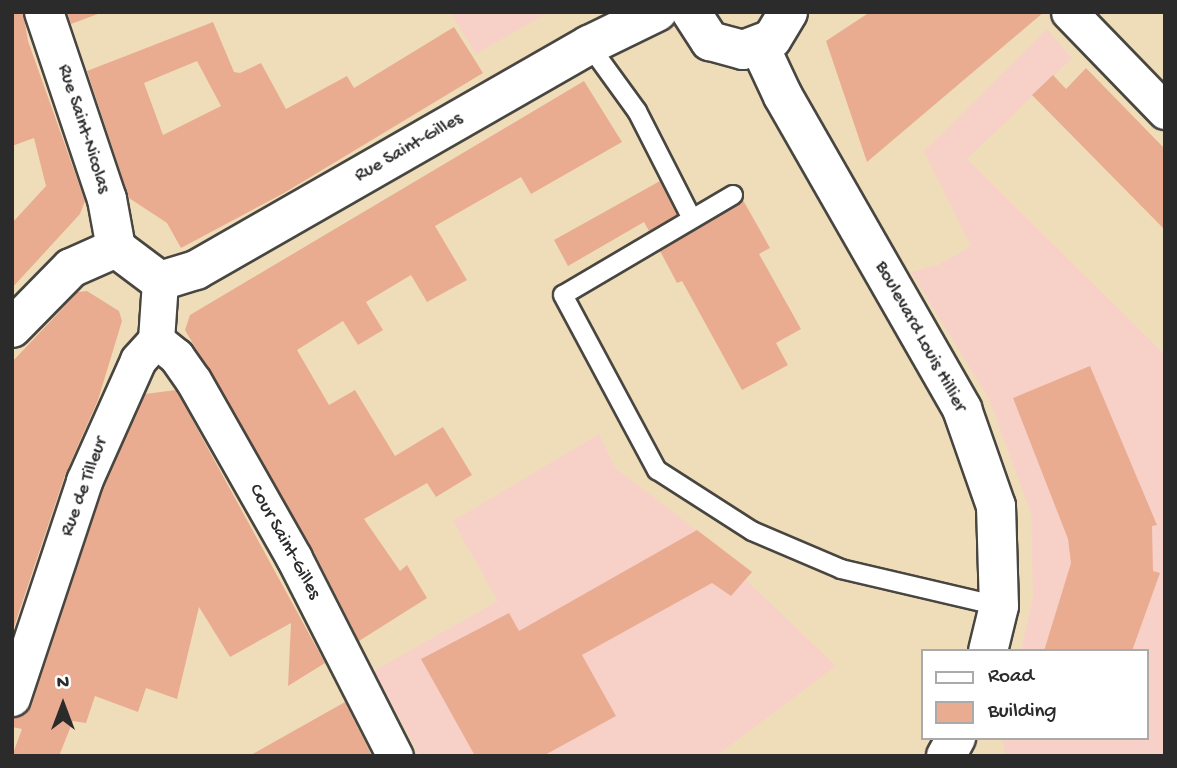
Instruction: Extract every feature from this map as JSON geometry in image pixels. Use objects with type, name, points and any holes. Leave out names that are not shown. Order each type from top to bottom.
[{"type":"street","name":"Rue Saint-Nicolas","points":[[44,12],[107,199],[116,248]]},
{"type":"street","name":"Rue Saint-Gilles","points":[[160,281],[196,270],[589,45],[657,12]]},
{"type":"street","points":[[691,12],[698,29],[726,49],[760,47],[781,27],[788,12]]},
{"type":"street","points":[[1069,12],[1165,111]]},
{"type":"street","name":"Boulevard Louis Hillier","points":[[760,47],[783,96],[962,409],[996,506],[999,606],[988,649]]},
{"type":"street","points":[[12,328],[71,268],[116,248],[160,281],[156,340]]},
{"type":"street","name":"Rue de Tilleur","points":[[12,698],[84,481],[138,360],[156,340]]},
{"type":"street","name":"Cour Saint-Gilles","points":[[156,340],[176,356],[193,380],[294,558],[395,756]]},
{"type":"street","points":[[946,756],[955,740]]},
{"type":"lane","points":[[589,45],[637,111],[691,217]]},
{"type":"lane","points":[[733,195],[691,217],[563,295],[657,470],[752,531],[841,569],[999,606]]},
{"type":"shaded area","points":[[450,12],[549,12],[476,54]]},
{"type":"shaded area","points":[[1047,29],[1072,58],[967,159],[1165,355],[1165,756],[1006,756],[1002,740],[1149,740],[1149,649],[1021,649],[1033,596],[1031,513],[989,399],[911,272],[938,265],[971,246],[924,151]]},
{"type":"shaded area","points":[[599,434],[615,468],[750,571],[746,580],[836,666],[716,756],[420,756],[374,671],[498,601],[453,521]]},
{"type":"building","points":[[12,12],[23,12],[28,41],[85,201],[80,214],[12,288],[12,223],[46,186],[34,138],[12,146]]},
{"type":"building","points":[[67,12],[98,12],[98,14],[71,24]]},
{"type":"building","points":[[870,12],[1044,12],[867,162],[826,41]]},
{"type":"building","points":[[213,22],[234,72],[240,73],[261,63],[286,109],[347,76],[354,88],[454,27],[483,73],[284,193],[181,248],[167,223],[129,198],[87,71]],"holes":[[[197,61],[221,106],[163,135],[144,83]]]},
{"type":"building","points":[[1086,68],[1165,149],[1165,230],[1032,95],[1053,75],[1066,89]]},
{"type":"building","points":[[584,81],[622,142],[531,194],[521,177],[435,226],[467,280],[427,302],[411,275],[366,302],[383,330],[358,345],[343,321],[297,350],[329,405],[355,390],[395,456],[443,427],[472,475],[436,497],[427,483],[364,519],[400,571],[407,565],[427,598],[359,641],[312,548],[185,330],[190,315]]},
{"type":"building","points":[[660,181],[677,215],[649,231],[644,222],[568,266],[554,240]]},
{"type":"building","points":[[743,200],[770,248],[759,254],[801,329],[776,343],[788,365],[742,390],[682,281],[677,283],[660,251]]},
{"type":"building","points":[[87,291],[119,311],[122,321],[98,400],[65,475],[12,633],[12,362],[78,292]]},
{"type":"building","points":[[1090,366],[1157,525],[1152,526],[1153,571],[1160,573],[1133,649],[1045,649],[1071,563],[1068,539],[1013,398]]},
{"type":"building","points":[[176,390],[325,663],[288,686],[291,623],[230,657],[199,607],[177,699],[146,688],[138,712],[95,696],[86,723],[73,721],[59,756],[12,756],[22,729],[12,727],[12,718],[25,713],[31,704],[103,488],[145,394]]},
{"type":"building","points":[[697,530],[752,572],[731,596],[712,583],[582,655],[616,716],[543,756],[475,756],[421,659],[509,613],[519,631]]},
{"type":"building","points":[[345,702],[372,756],[249,756]]}]
